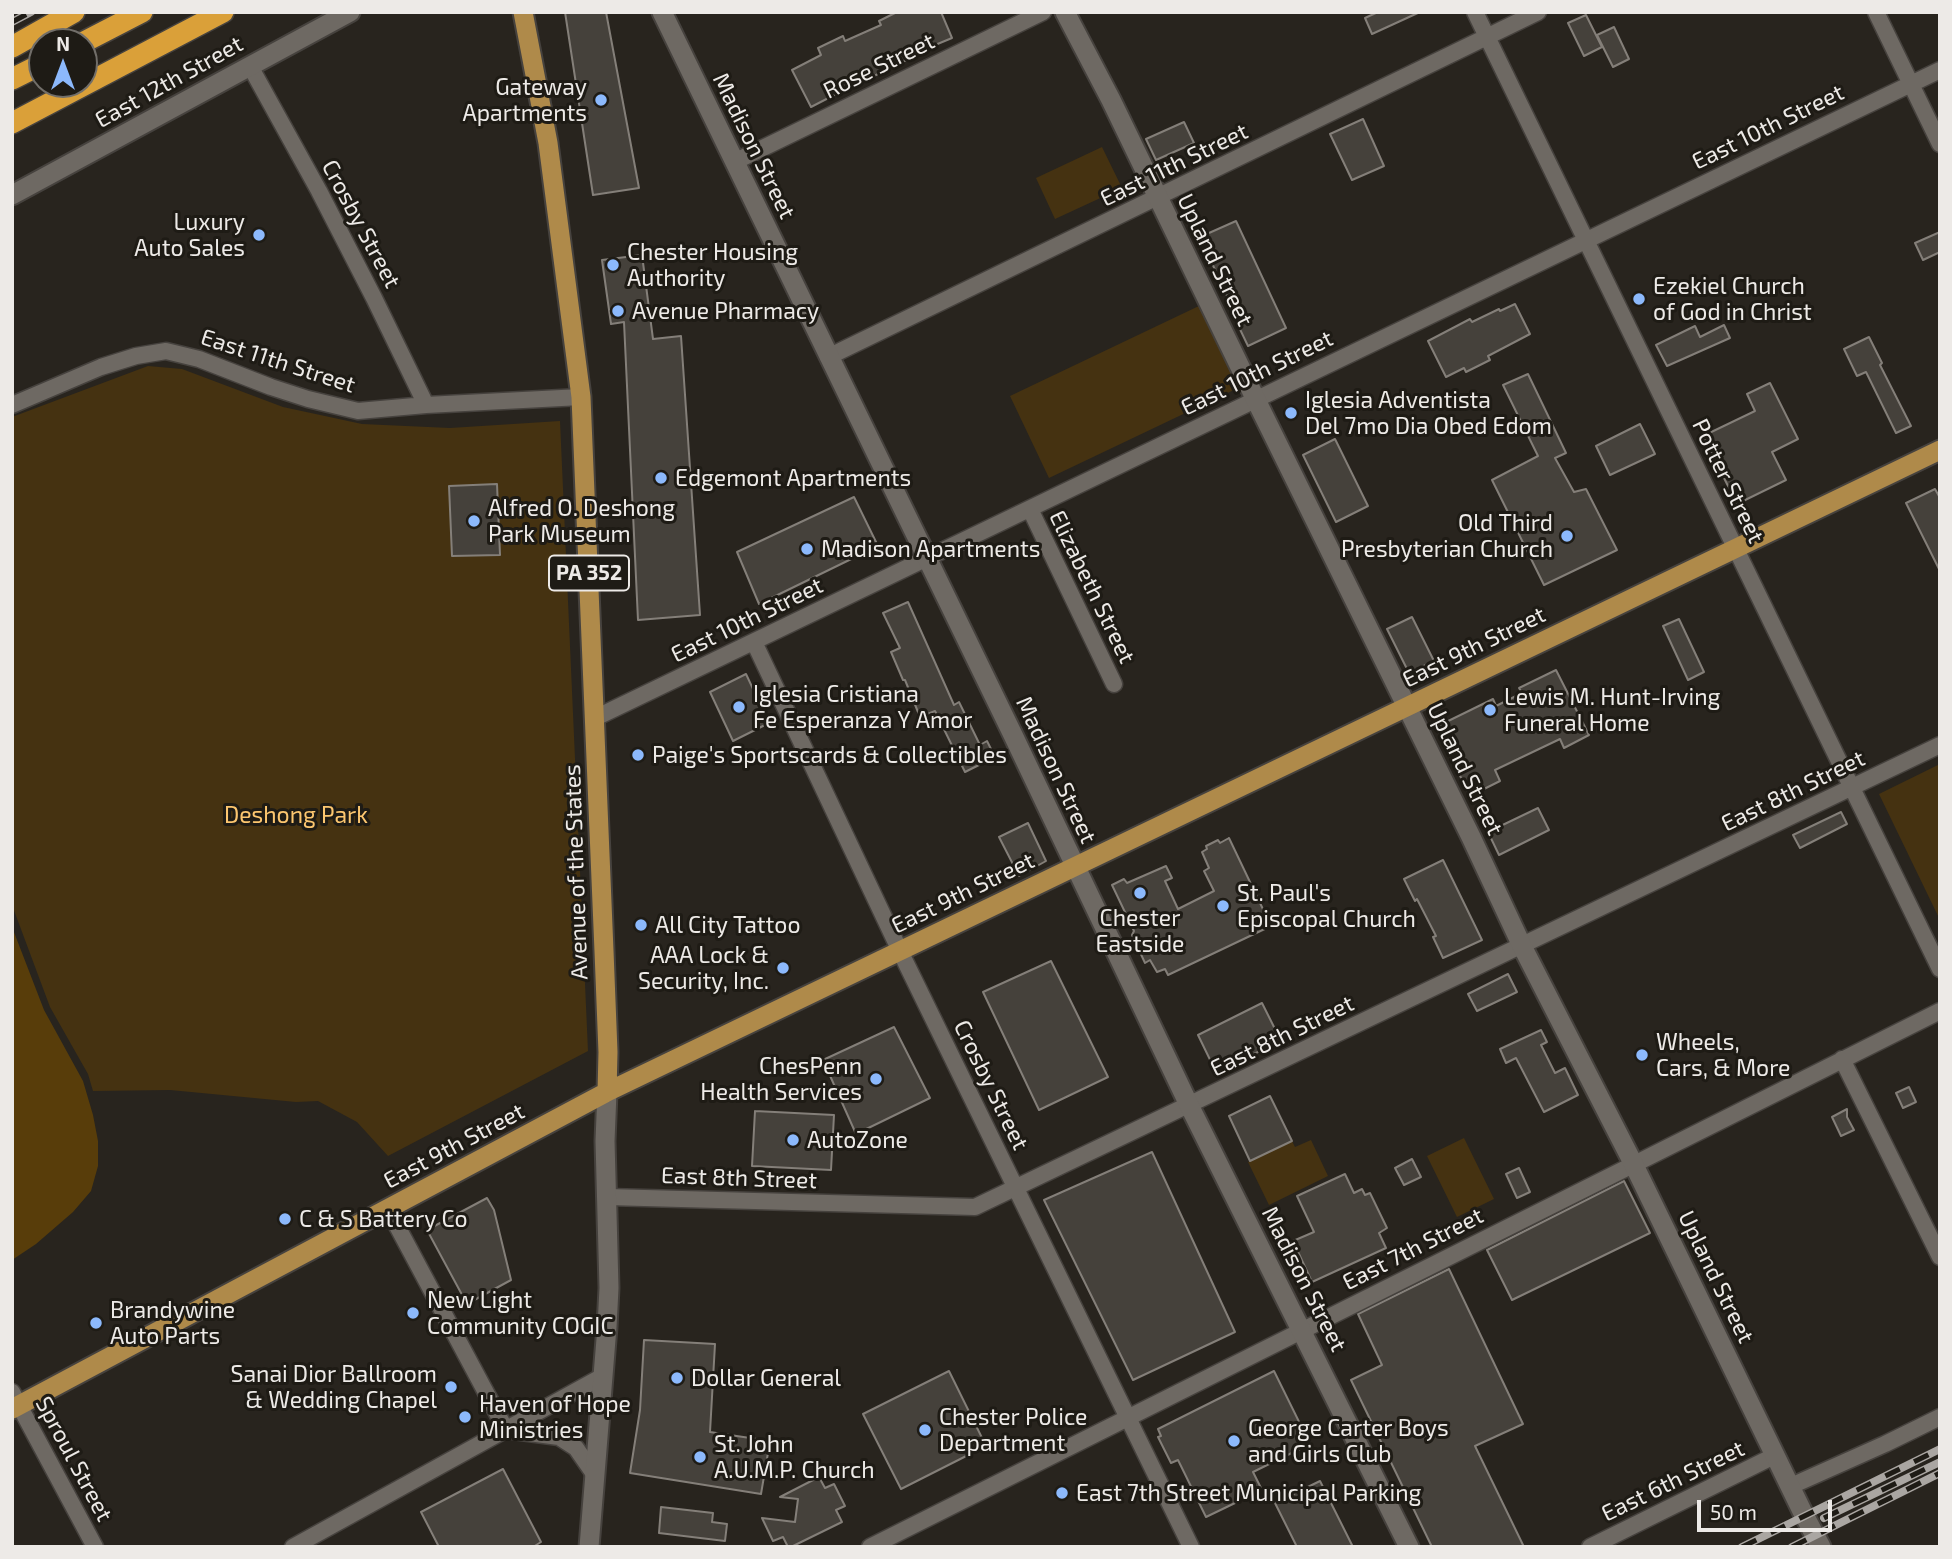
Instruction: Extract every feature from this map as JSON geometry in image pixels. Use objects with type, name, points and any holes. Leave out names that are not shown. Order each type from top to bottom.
[{"type":"highway","points":[[12,47],[74,12]]},
{"type":"highway","points":[[98,35],[142,12]]},
{"type":"highway","points":[[12,123],[223,12]]},
{"type":"highway","points":[[12,79],[28,71]]},
{"type":"main road","name":"Avenue of the States","points":[[523,12],[548,143],[581,397],[608,1052],[607,1092]]},
{"type":"main road","name":"East 9th Street","points":[[15,1402],[607,1092],[1940,450]]},
{"type":"street","name":"East 12th Street","points":[[12,195],[350,12]]},
{"type":"street","name":"Madison Street","points":[[662,12],[1013,735],[1189,1105],[1409,1547]]},
{"type":"street","name":"Rose Street","points":[[734,162],[1043,12]]},
{"type":"street","name":"Upland Street","points":[[1065,12],[1111,100],[1522,946],[1633,1163],[1821,1547]]},
{"type":"street","name":"Potter Street","points":[[1475,12],[1940,969]]},
{"type":"street","name":"East 11th Street","points":[[828,357],[1538,12]]},
{"type":"street","points":[[1876,12],[1940,145]]},
{"type":"street","name":"Crosby Street","points":[[250,66],[325,202],[426,405]]},
{"type":"street","name":"East 10th Street","points":[[595,719],[1940,70]]},
{"type":"street","name":"East 11th Street","points":[[12,405],[101,367],[136,356],[166,351],[200,359],[308,399],[358,411],[581,397]]},
{"type":"street","name":"Elizabeth Street","points":[[1030,509],[1114,684]]},
{"type":"street","name":"Crosby Street","points":[[754,642],[900,951],[1191,1547]]},
{"type":"street","name":"East 8th Street","points":[[608,1197],[966,1208],[984,1204],[1940,745]]},
{"type":"street","name":"East 7th Street","points":[[870,1547],[1940,1011]]},
{"type":"street","points":[[1842,1059],[1940,1257]]},
{"type":"street","name":"Avenue of the States","points":[[589,1547],[609,1288],[605,1140],[607,1092]]},
{"type":"street","points":[[388,1209],[506,1430]]},
{"type":"street","points":[[293,1547],[603,1376]]},
{"type":"street","name":"Sproul Street","points":[[15,1402],[95,1547]]},
{"type":"street","points":[[1791,1486],[1940,1417]]},
{"type":"street","points":[[506,1430],[559,1437],[576,1448],[594,1474]]},
{"type":"street","name":"East 6th Street","points":[[1590,1547],[1776,1455]]},
{"type":"green space","points":[[1102,147],[1122,188],[1055,219],[1036,178]]},
{"type":"green space","points":[[1201,305],[1240,387],[1049,478],[1010,396]]},
{"type":"green space","name":"Deshong Park","points":[[148,366],[182,369],[283,407],[362,424],[450,428],[560,421],[588,1051],[388,1156],[357,1122],[318,1101],[296,1102],[170,1090],[93,1091],[88,1074],[50,1007],[12,905],[12,417]]},
{"type":"green space","points":[[1940,764],[1940,920],[1879,794]]},
{"type":"green space","points":[[1464,1138],[1494,1199],[1457,1217],[1427,1156]]},
{"type":"green space","points":[[1311,1140],[1328,1176],[1269,1205],[1248,1162],[1292,1141],[1295,1147]]},
{"type":"shaded area","points":[[12,927],[44,1010],[83,1081],[98,1141],[98,1166],[91,1191],[73,1212],[36,1244],[12,1260]]},
{"type":"building","name":"Gateway Apartments","points":[[565,12],[606,12],[639,188],[593,195]]},
{"type":"building","points":[[897,12],[941,12],[952,38],[811,107],[792,70],[821,55],[818,48],[843,36],[845,41],[881,25],[879,21]]},
{"type":"building","points":[[1378,12],[1420,12],[1372,34],[1365,18]]},
{"type":"building","points":[[1586,15],[1602,47],[1584,56],[1568,23]]},
{"type":"building","points":[[1614,27],[1629,59],[1613,67],[1597,35]]},
{"type":"building","points":[[1363,119],[1384,166],[1352,180],[1330,134]]},
{"type":"building","points":[[1184,122],[1194,143],[1156,160],[1146,139]]},
{"type":"building","points":[[1236,221],[1286,328],[1248,346],[1200,237]]},
{"type":"building","points":[[1940,232],[1940,252],[1923,260],[1915,243]]},
{"type":"building","name":"Edgemont Apartments","points":[[642,255],[653,339],[681,336],[700,615],[638,620],[624,322],[611,324],[602,260]]},
{"type":"building","points":[[1515,304],[1530,334],[1488,356],[1490,360],[1466,372],[1464,368],[1446,377],[1428,341],[1470,319],[1472,322]]},
{"type":"building","points":[[1724,325],[1730,338],[1667,366],[1656,345],[1695,326],[1700,337]]},
{"type":"building","points":[[1869,337],[1911,426],[1896,433],[1866,372],[1857,376],[1844,349]]},
{"type":"building","points":[[1528,374],[1566,453],[1555,458],[1574,492],[1586,489],[1617,550],[1544,585],[1492,480],[1538,456],[1503,385]]},
{"type":"building","points":[[1770,383],[1798,439],[1772,452],[1786,480],[1737,504],[1703,436],[1755,411],[1747,394]]},
{"type":"building","points":[[1640,424],[1655,454],[1610,475],[1596,446]]},
{"type":"building","points":[[1335,439],[1368,506],[1336,522],[1303,455]]},
{"type":"building","name":"Alfred O. Deshong Park Museum","points":[[497,484],[500,555],[452,556],[449,486]]},
{"type":"building","points":[[1935,489],[1940,498],[1940,571],[1906,503]]},
{"type":"building","name":"Madison Apartments","points":[[854,497],[878,546],[759,604],[737,552]]},
{"type":"building","points":[[908,602],[954,705],[959,702],[980,745],[987,741],[995,757],[965,772],[935,711],[920,717],[891,652],[900,648],[883,613]]},
{"type":"building","points":[[1412,617],[1434,661],[1409,673],[1387,629]]},
{"type":"building","points":[[1679,619],[1704,672],[1688,680],[1663,626]]},
{"type":"building","points":[[1556,670],[1589,735],[1564,748],[1560,739],[1495,770],[1500,781],[1470,796],[1436,727],[1493,699],[1496,706],[1522,693],[1519,688]]},
{"type":"building","name":"Iglesia Cristiana Fe Esperanza Y Amor","points":[[746,674],[769,723],[733,741],[710,692]]},
{"type":"building","points":[[1538,808],[1549,830],[1499,855],[1488,832]]},
{"type":"building","points":[[1841,812],[1847,824],[1800,848],[1793,835]]},
{"type":"building","points":[[1028,823],[1046,861],[1019,876],[999,837]]},
{"type":"building","name":"St. Paul's Episcopal Church","points":[[1229,838],[1271,926],[1168,975],[1165,969],[1157,972],[1150,960],[1145,963],[1132,935],[1134,931],[1112,885],[1124,879],[1127,883],[1166,866],[1172,878],[1165,881],[1178,909],[1214,891],[1204,871],[1209,868],[1202,852],[1207,849],[1206,846]]},
{"type":"building","points":[[1443,860],[1482,940],[1443,958],[1433,937],[1436,936],[1404,879]]},
{"type":"building","points":[[1051,961],[1108,1077],[1039,1110],[983,992]]},
{"type":"building","points":[[1508,974],[1517,992],[1477,1011],[1468,994]]},
{"type":"building","points":[[1262,1003],[1281,1041],[1216,1072],[1198,1035]]},
{"type":"building","name":"ChesPenn Health Services","points":[[894,1027],[930,1098],[856,1134],[823,1060]]},
{"type":"building","points":[[1541,1030],[1547,1042],[1541,1045],[1555,1073],[1565,1068],[1578,1095],[1544,1112],[1516,1058],[1506,1063],[1500,1049]]},
{"type":"building","points":[[1909,1087],[1916,1102],[1903,1108],[1896,1093]]},
{"type":"building","points":[[1270,1096],[1292,1141],[1250,1161],[1229,1116]]},
{"type":"building","points":[[1847,1109],[1847,1117],[1854,1130],[1841,1136],[1832,1117]]},
{"type":"building","name":"AutoZone","points":[[755,1111],[834,1115],[831,1170],[752,1166]]},
{"type":"building","points":[[1152,1152],[1235,1332],[1133,1380],[1044,1200]]},
{"type":"building","points":[[1412,1159],[1421,1177],[1404,1185],[1395,1168]]},
{"type":"building","points":[[1519,1168],[1530,1192],[1517,1198],[1506,1174]]},
{"type":"building","points":[[1345,1174],[1354,1193],[1362,1189],[1365,1195],[1370,1193],[1387,1228],[1379,1233],[1386,1248],[1312,1282],[1293,1241],[1314,1232],[1297,1196]]},
{"type":"building","points":[[1624,1181],[1650,1233],[1512,1300],[1487,1250]]},
{"type":"building","points":[[487,1198],[494,1210],[511,1280],[467,1304],[427,1230]]},
{"type":"building","points":[[1449,1269],[1523,1424],[1475,1446],[1524,1547],[1432,1547],[1351,1380],[1382,1365],[1358,1314]]},
{"type":"building","points":[[644,1340],[715,1344],[710,1432],[770,1441],[761,1494],[630,1473],[640,1410]]},
{"type":"building","name":"Chester Police Department","points":[[949,1371],[986,1446],[901,1489],[863,1414]]},
{"type":"building","name":"George Carter Boys and Girls Club","points":[[1274,1371],[1310,1444],[1253,1472],[1262,1490],[1206,1517],[1178,1460],[1171,1463],[1158,1437],[1161,1436],[1158,1429]]},
{"type":"building","points":[[503,1469],[541,1542],[533,1547],[439,1547],[421,1512]]},
{"type":"building","points":[[819,1477],[825,1488],[834,1484],[845,1506],[836,1510],[842,1522],[791,1547],[788,1547],[783,1537],[773,1541],[762,1518],[795,1522],[798,1499],[780,1497]]},
{"type":"building","points":[[1320,1481],[1353,1547],[1297,1547],[1275,1503]]},
{"type":"building","points":[[661,1507],[713,1513],[712,1522],[727,1524],[725,1541],[659,1533]]},
{"type":"railway","points":[[12,22],[31,12]]},
{"type":"railway","points":[[1742,1547],[1940,1449]]},
{"type":"railway","points":[[1824,1518],[1940,1462]]},
{"type":"railway","points":[[1792,1547],[1940,1473]]},
{"type":"place","name":"Gateway Apartments","points":[[601,100]]},
{"type":"place","name":"Luxury Auto Sales","points":[[259,235]]},
{"type":"place","name":"Chester Housing Authority","points":[[613,265]]},
{"type":"place","name":"Ezekiel Church of God in Christ","points":[[1639,299]]},
{"type":"place","name":"Avenue Pharmacy","points":[[618,311]]},
{"type":"place","name":"Iglesia Adventista Del 7mo Dia Obed Edom","points":[[1291,413]]},
{"type":"place","name":"Edgemont Apartments","points":[[661,478]]},
{"type":"place","name":"Alfred O. Deshong Park Museum","points":[[474,521]]},
{"type":"place","name":"Old Third Presbyterian Church","points":[[1567,536]]},
{"type":"place","name":"Madison Apartments","points":[[807,549]]},
{"type":"place","name":"Iglesia Cristiana Fe Esperanza Y Amor","points":[[739,707]]},
{"type":"place","name":"Lewis M. Hunt-Irving Funeral Home","points":[[1490,710]]},
{"type":"place","name":"Paige's Sportscards & Collectibles","points":[[638,755]]},
{"type":"place","name":"Chester Eastside","points":[[1140,893]]},
{"type":"place","name":"St. Paul's Episcopal Church","points":[[1223,906]]},
{"type":"place","name":"All City Tattoo","points":[[641,925]]},
{"type":"place","name":"AAA Lock & Security, Inc.","points":[[783,968]]},
{"type":"place","name":"Wheels, Cars, & More","points":[[1642,1055]]},
{"type":"place","name":"ChesPenn Health Services","points":[[876,1079]]},
{"type":"place","name":"AutoZone","points":[[793,1140]]},
{"type":"place","name":"C & S Battery Co","points":[[285,1219]]},
{"type":"place","name":"New Light Community COGIC","points":[[413,1313]]},
{"type":"place","name":"Brandywine Auto Parts","points":[[96,1323]]},
{"type":"place","name":"Dollar General","points":[[677,1378]]},
{"type":"place","name":"Sanai Dior Ballroom & Wedding Chapel","points":[[451,1387]]},
{"type":"place","name":"Haven of Hope Ministries","points":[[465,1417]]},
{"type":"place","name":"Chester Police Department","points":[[925,1430]]},
{"type":"place","name":"George Carter Boys and Girls Club","points":[[1234,1441]]},
{"type":"place","name":"St. John A.U.M.P. Church","points":[[700,1457]]},
{"type":"place","name":"East 7th Street Municipal Parking","points":[[1062,1493]]}]
